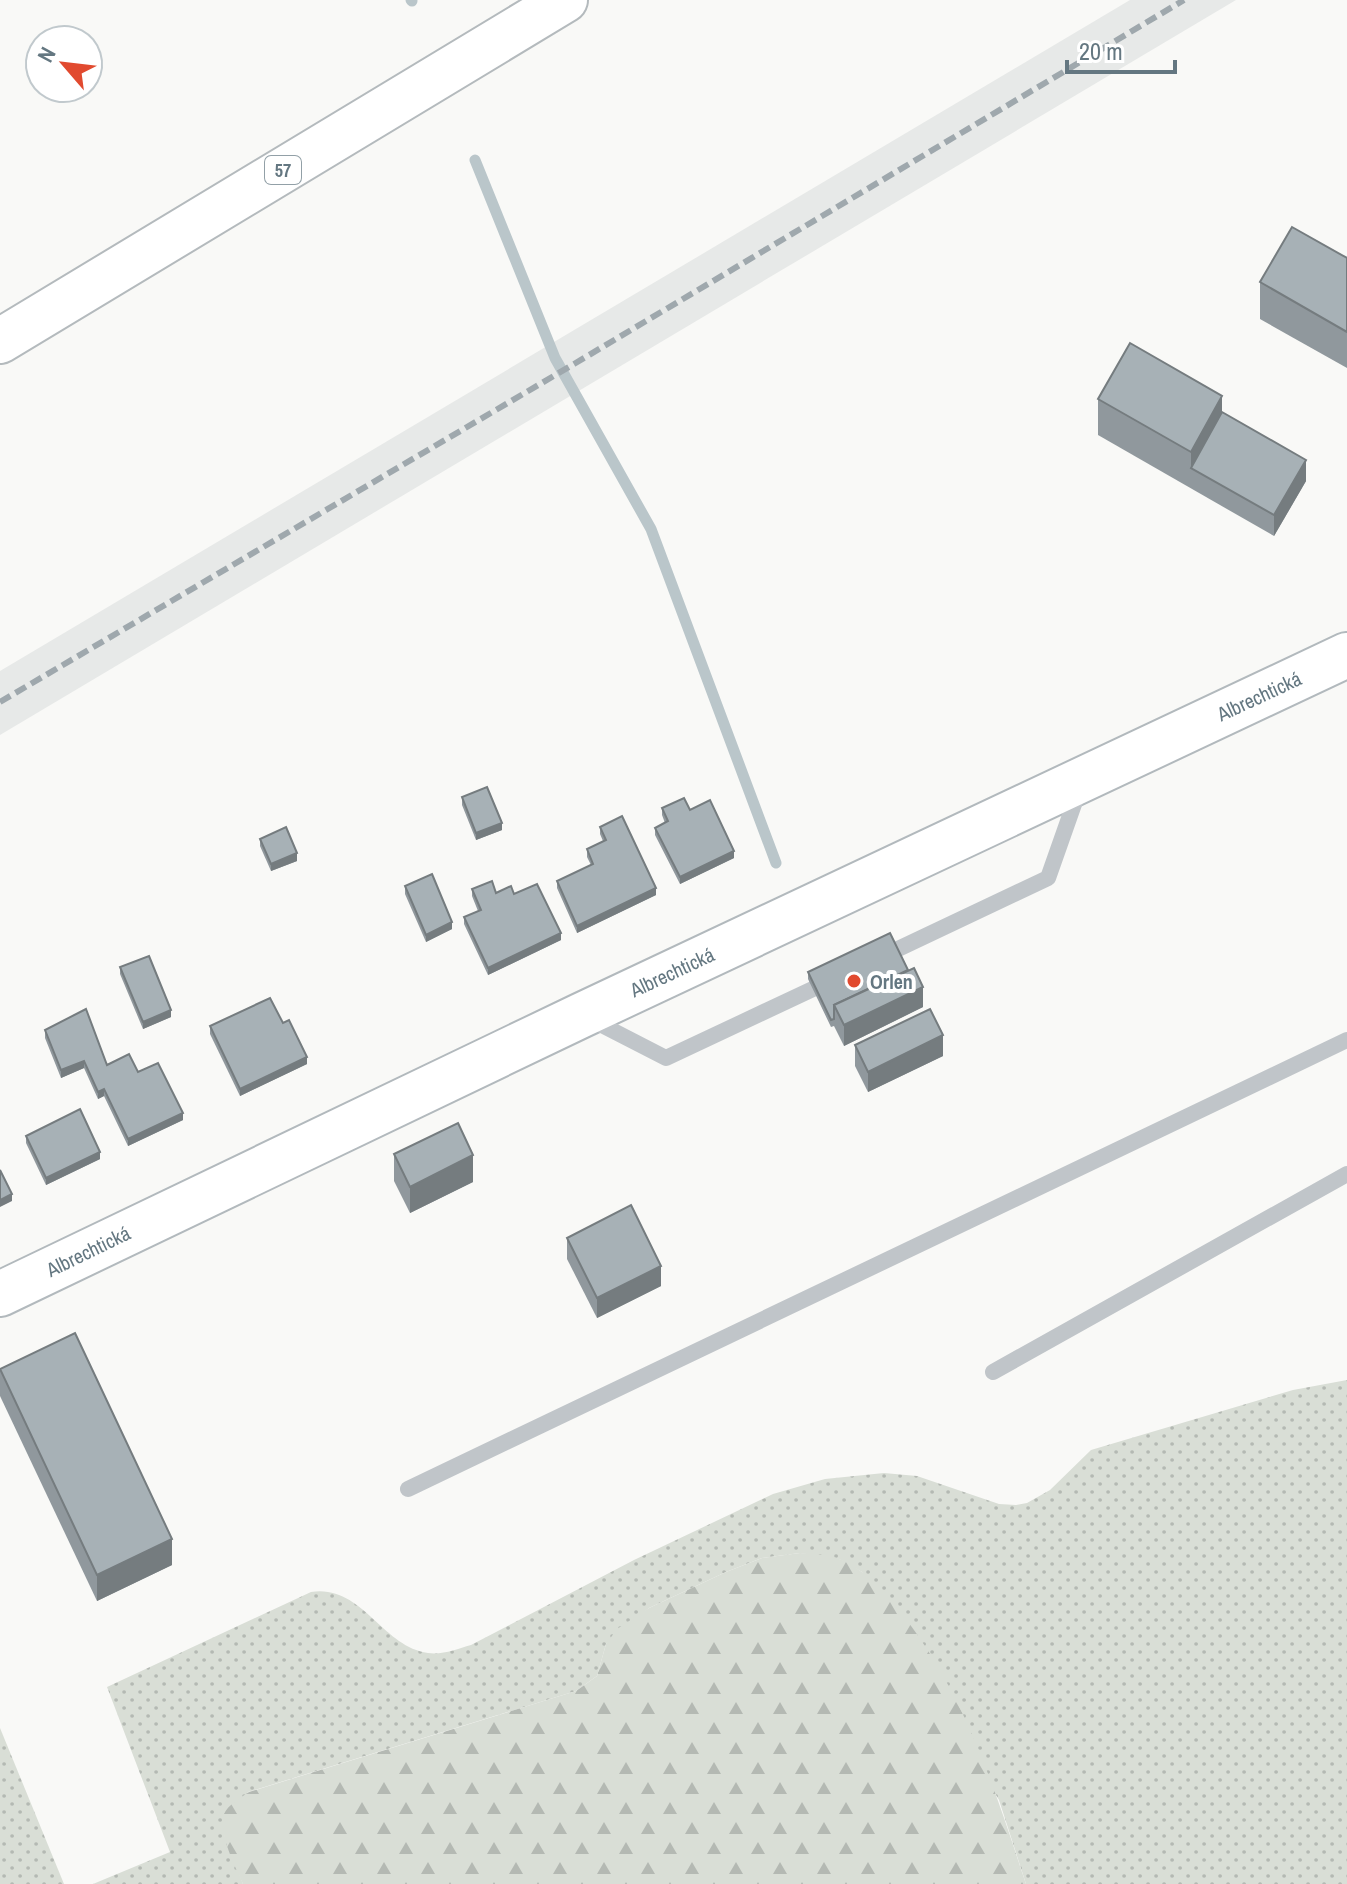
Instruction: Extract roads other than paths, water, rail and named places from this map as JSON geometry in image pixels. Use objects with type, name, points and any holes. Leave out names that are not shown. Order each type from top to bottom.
[{"type":"main road","name":"57","points":[[0,341],[565,0]]},
{"type":"main road","name":"Albrechtická","points":[[0,1294],[582,1015],[1347,655]]},
{"type":"lane","points":[[582,1015],[666,1058],[1048,878],[1083,779]]},
{"type":"lane","points":[[408,1489],[1347,1040]]},
{"type":"lane","points":[[993,1372],[1347,1174]]},
{"type":"waterway","points":[[475,160],[555,358],[651,529],[776,863]]},
{"type":"railway","points":[[0,702],[1184,0]]},
{"type":"place","name":"Orlen","points":[[854,981]]}]
